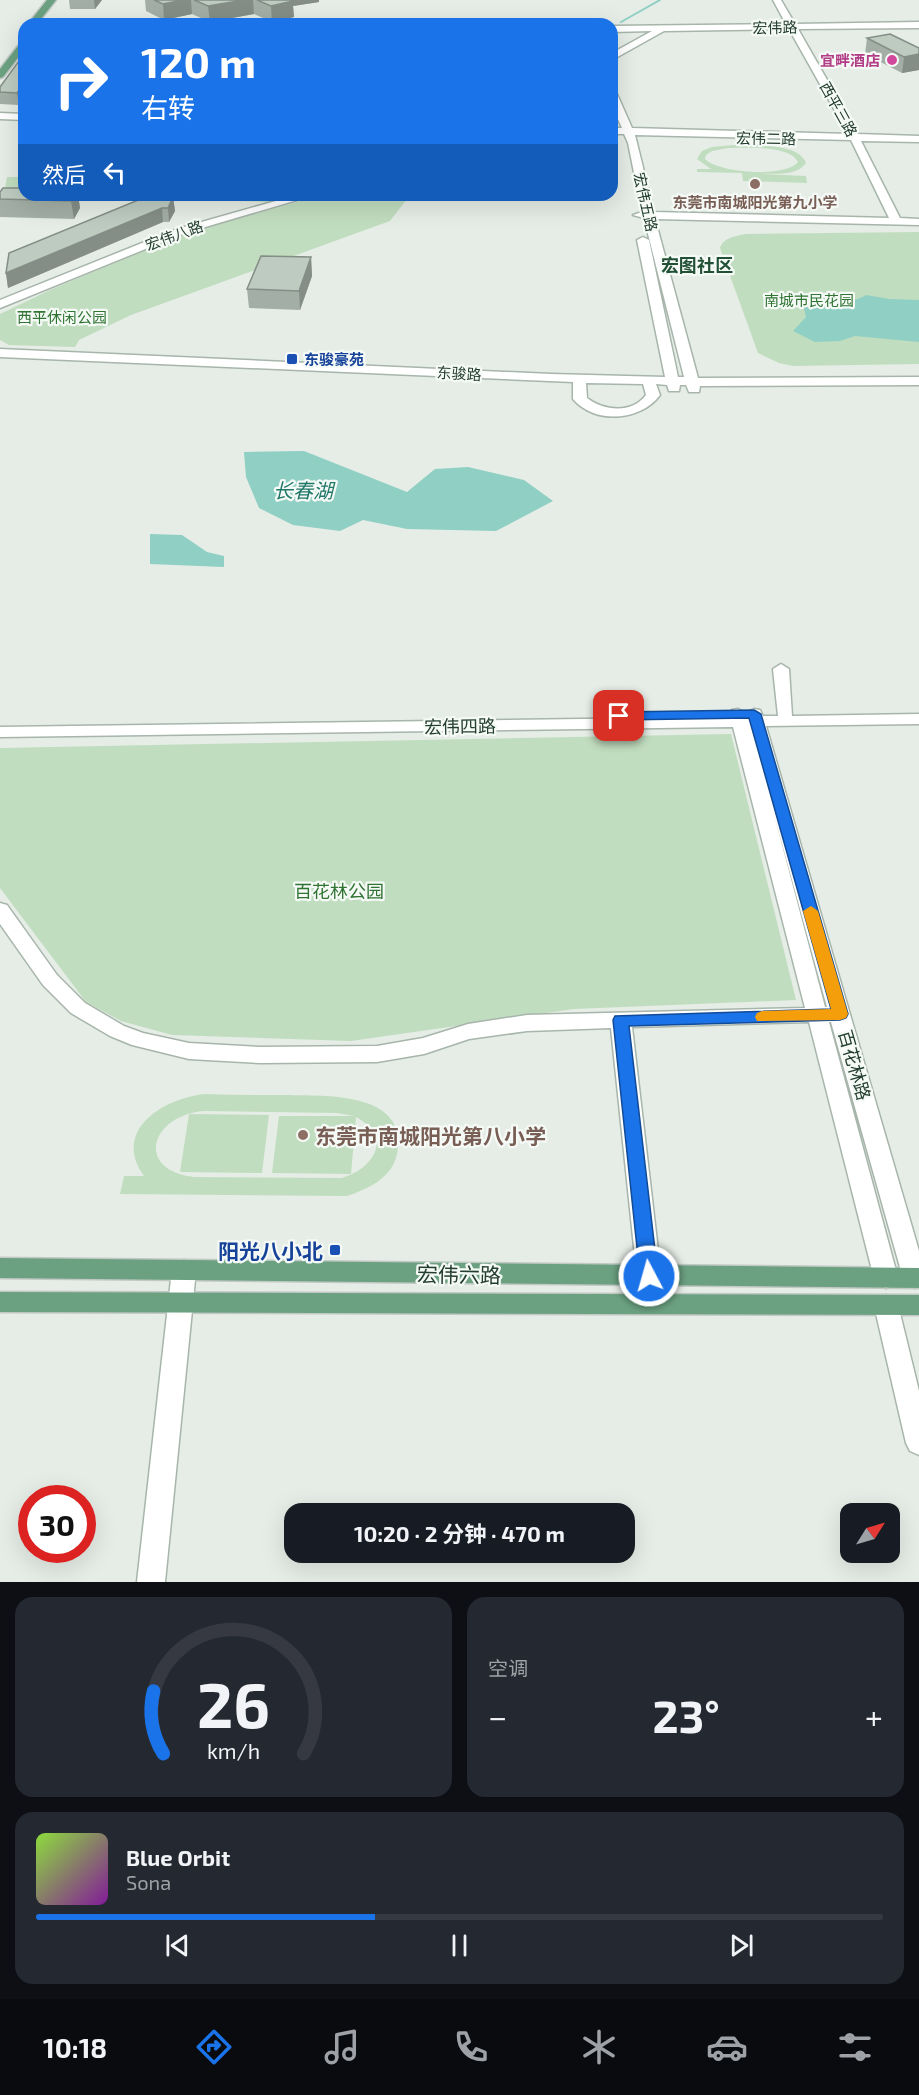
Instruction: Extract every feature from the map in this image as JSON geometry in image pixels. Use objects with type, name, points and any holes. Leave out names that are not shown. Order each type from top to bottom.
[{"type":"main road","points":[[37,18],[51,0]]},
{"type":"main road","points":[[45,18],[59,0]]},
{"type":"main road","points":[[0,64],[18,42]]},
{"type":"main road","points":[[0,75],[18,52]]},
{"type":"main road","name":"宏伟六路","points":[[0,1268],[917,1278]]},
{"type":"main road","name":"宏伟六路","points":[[0,1302],[919,1305]]},
{"type":"street","name":"西平三路","points":[[777,0],[856,139],[896,221]]},
{"type":"street","name":"宏伟路","points":[[618,30],[919,27]]},
{"type":"street","points":[[618,48],[659,30]]},
{"type":"street","points":[[618,53],[659,30]]},
{"type":"street","points":[[0,118],[18,119]]},
{"type":"street","name":"宏伟二路","points":[[620,133],[919,140]]},
{"type":"street","name":"宏伟五路","points":[[620,133],[693,385]]},
{"type":"street","name":"宏伟八路","points":[[0,304],[181,231],[288,201]]},
{"type":"street","points":[[643,215],[919,222]]},
{"type":"street","name":"宏伟五路","points":[[643,215],[673,385]]},
{"type":"street","name":"宏伟八路","points":[[0,309],[44,288]]},
{"type":"street","name":"东骏路","points":[[4,352],[579,383]]},
{"type":"street","name":"东骏路","points":[[0,362],[673,385],[919,381]]},
{"type":"street","points":[[579,383],[580,399],[604,418],[623,418],[650,401],[653,395],[650,384]]},
{"type":"street","name":"东骏路","points":[[693,385],[919,389]]},
{"type":"street","points":[[781,669],[785,714]]},
{"type":"street","name":"宏伟四路","points":[[0,732],[747,718],[785,714],[919,711]]},
{"type":"street","name":"百花林路","points":[[747,718],[840,1014],[917,1278]]},
{"type":"street","name":"百花林路","points":[[747,718],[817,1015],[886,1278]]},
{"type":"street","name":"宏伟四路","points":[[0,723],[919,719]]},
{"type":"street","points":[[0,910],[50,980],[78,1008],[96,1020],[139,1040],[189,1052],[260,1055],[377,1054],[424,1046],[468,1032],[527,1023],[840,1014]]},
{"type":"street","points":[[621,1020],[649,1276]]},
{"type":"street","points":[[151,1582],[184,1270]]},
{"type":"street","points":[[886,1305],[919,1443]]},
{"type":"green space","points":[[774,146],[794,151],[806,163],[802,167],[791,172],[761,174],[806,176],[807,183],[743,181],[742,173],[697,172],[697,169],[711,169],[697,159],[702,151],[712,147]],"holes":[[[728,148],[777,150],[786,153],[798,162],[780,170],[752,172],[723,168],[705,159],[706,155],[712,151]]]},
{"type":"green space","points":[[7,177],[18,177],[18,195],[4,194]]},
{"type":"green space","name":"西平休闲公园","points":[[301,201],[405,201],[390,221],[131,315],[79,340],[75,347],[9,345],[0,340],[0,314],[50,290],[186,233]]},
{"type":"green space","name":"南城市民花园","points":[[919,232],[919,364],[793,366],[779,363],[758,353],[720,248],[724,241],[746,234]]},
{"type":"green space","name":"百花林公园","points":[[731,734],[796,1000],[574,1009],[351,1041],[172,1035],[121,1021],[86,1002],[0,888],[0,748]]},
{"type":"green space","points":[[205,1094],[319,1096],[360,1101],[377,1107],[390,1118],[397,1133],[397,1154],[385,1176],[371,1186],[347,1196],[120,1194],[124,1176],[144,1176],[135,1159],[134,1144],[138,1131],[147,1119],[159,1110],[189,1097]],"holes":[[[204,1111],[337,1113],[354,1116],[279,1116],[272,1173],[351,1174],[356,1117],[374,1133],[377,1142],[375,1151],[363,1167],[354,1173],[342,1178],[194,1177],[175,1172],[163,1164],[157,1154],[157,1142],[162,1132],[172,1122],[186,1115]]]},
{"type":"green space","points":[[189,1114],[269,1115],[262,1173],[180,1172]]},
{"type":"water","points":[[866,295],[889,299],[919,300],[919,342],[855,336],[840,341],[815,342],[793,331],[806,317],[803,304],[821,298],[852,300]]},
{"type":"water","name":"长春湖","points":[[304,451],[407,492],[435,469],[468,467],[524,480],[553,501],[496,531],[407,529],[363,520],[340,531],[293,525],[259,508],[246,477],[244,452]]},
{"type":"water","points":[[150,534],[182,535],[207,552],[224,556],[224,567],[150,564]]},
{"type":"building","points":[[154,0],[183,0],[163,4]]},
{"type":"building","points":[[194,0],[244,0],[208,6]]},
{"type":"building","points":[[257,0],[290,0],[293,1],[271,6]]},
{"type":"building","points":[[890,34],[919,48],[919,54],[904,57],[867,38]]},
{"type":"building","points":[[18,62],[17,93],[0,92],[0,87]]},
{"type":"building","points":[[3,188],[18,188],[18,200],[0,199],[0,192]]},
{"type":"building","points":[[136,201],[171,201],[168,208],[162,208],[6,273],[9,253]]},
{"type":"building","points":[[261,256],[311,257],[299,291],[247,289]]},
{"type":"waterway","points":[[621,22],[660,0]]},
{"type":"slow traffic","points":[[762,1017],[840,1014],[811,911]]},
{"type":"place","name":"宜畔酒店","points":[[892,60]]},
{"type":"place","name":"东莞市南城阳光第九小学","points":[[755,184]]},
{"type":"place","name":"东骏豪苑","points":[[292,359]]},
{"type":"place","name":"东莞市南城阳光第八小学","points":[[303,1135]]},
{"type":"place","name":"阳光八小北","points":[[335,1250]]},
{"type":"district","name":"宏图社区","points":[[697,265]]},
{"type":"route","points":[[619,716],[754,714],[840,1014],[621,1020],[649,1276]]}]
